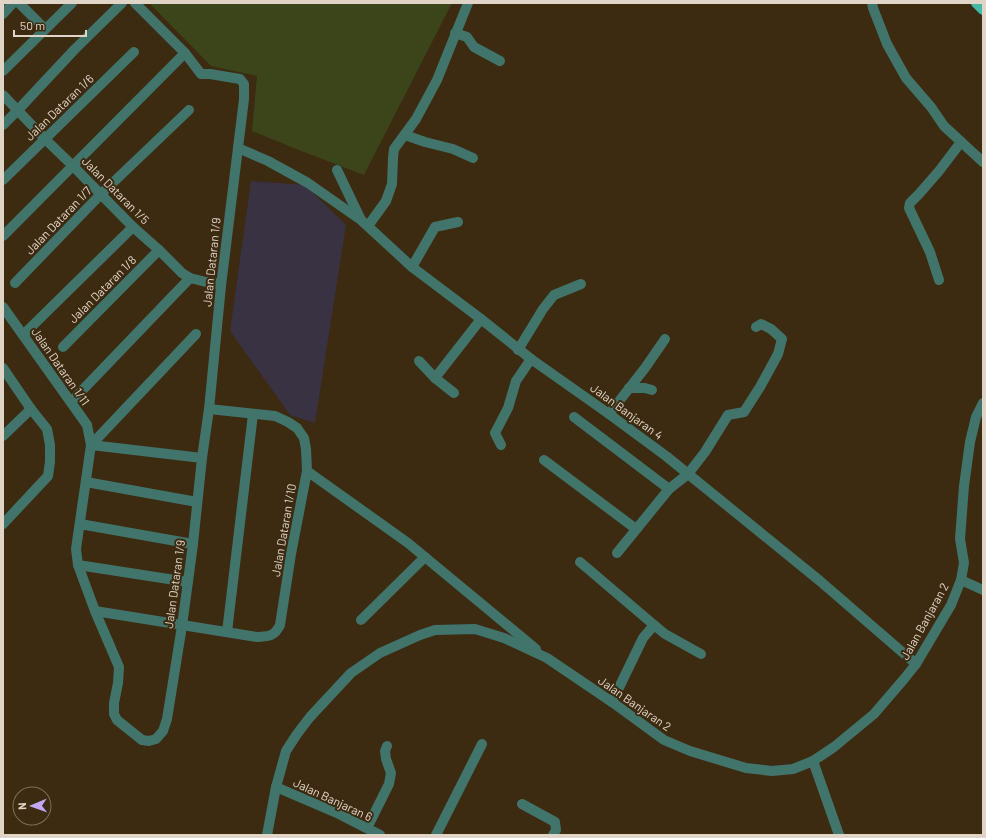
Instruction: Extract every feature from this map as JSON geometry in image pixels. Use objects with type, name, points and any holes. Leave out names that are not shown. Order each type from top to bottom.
[{"type":"street","points":[[3,14],[14,3]]},
{"type":"street","points":[[19,3],[45,29]]},
{"type":"street","points":[[3,71],[72,3]]},
{"type":"street","points":[[3,125],[122,3]]},
{"type":"street","points":[[3,236],[185,53],[135,3]]},
{"type":"street","points":[[238,148],[268,161],[308,183],[364,223],[386,201],[392,184],[394,149],[416,120],[437,80],[468,3]]},
{"type":"street","points":[[872,3],[887,44],[906,78],[931,107],[944,126],[983,162]]},
{"type":"street","points":[[455,33],[467,37],[474,47],[500,61]]},
{"type":"street","name":"Jalan Dataran 1/6","points":[[3,180],[134,52]]},
{"type":"street","name":"Jalan Dataran 1/9","points":[[91,444],[76,549],[78,565],[95,611],[119,667],[114,714],[117,720],[142,740],[149,741],[156,738],[163,731],[167,719],[182,626],[209,409],[221,286],[244,99],[244,84],[240,79],[201,74],[185,53]]},
{"type":"street","name":"Jalan Dataran 1/5","points":[[3,95],[45,139],[182,273],[190,278],[215,283],[221,286]]},
{"type":"street","name":"Jalan Dataran 1/7","points":[[15,283],[101,194],[189,110]]},
{"type":"street","points":[[405,134],[425,142],[453,149],[473,158]]},
{"type":"street","points":[[939,280],[930,252],[909,208],[910,203],[961,142]]},
{"type":"street","name":"Jalan Banjaran 4","points":[[337,170],[364,223],[412,267],[481,319],[518,350],[666,456],[820,581],[916,664]]},
{"type":"street","points":[[412,267],[435,227],[458,222]]},
{"type":"street","points":[[22,334],[133,226]]},
{"type":"street","name":"Jalan Dataran 1/8","points":[[64,347],[159,250]]},
{"type":"street","points":[[71,402],[190,278]]},
{"type":"street","points":[[518,350],[554,294],[581,284]]},
{"type":"street","name":"Jalan Dataran 1/11","points":[[3,307],[87,424],[91,444]]},
{"type":"street","points":[[435,378],[481,319]]},
{"type":"street","points":[[617,553],[669,489],[688,474],[728,415],[744,412],[760,387],[778,354],[782,339],[771,329],[761,324],[756,328]]},
{"type":"street","points":[[91,444],[196,334]]},
{"type":"street","points":[[609,414],[645,368],[665,339]]},
{"type":"street","points":[[502,445],[495,433],[508,408],[516,382],[531,359]]},
{"type":"street","points":[[419,361],[435,378],[454,393]]},
{"type":"street","points":[[3,368],[46,429],[50,445],[48,476],[3,524]]},
{"type":"street","points":[[629,388],[645,388],[652,390]]},
{"type":"street","name":"Jalan Banjaran 2","points":[[267,835],[276,787],[286,751],[310,717],[351,673],[380,653],[435,630],[475,629],[504,638],[547,658],[612,702],[664,740],[690,751],[746,768],[772,771],[793,769],[813,761],[834,747],[874,714],[916,664],[951,604],[961,580],[964,563],[960,539],[964,486],[970,442],[976,417],[983,402]]},
{"type":"street","points":[[3,436],[31,409]]},
{"type":"street","name":"Jalan Dataran 1/10","points":[[95,611],[257,637],[270,636],[277,632],[280,625],[306,471],[306,449],[304,438],[297,428],[275,416],[209,409]]},
{"type":"street","points":[[227,632],[253,414]]},
{"type":"street","points":[[574,416],[669,489]]},
{"type":"street","points":[[91,444],[202,458]]},
{"type":"street","points":[[544,460],[636,529]]},
{"type":"street","points":[[306,471],[408,543],[547,658]]},
{"type":"street","points":[[86,482],[197,502]]},
{"type":"street","points":[[80,524],[193,544]]},
{"type":"street","points":[[361,620],[424,557]]},
{"type":"street","points":[[580,562],[665,634],[701,654]]},
{"type":"street","points":[[78,565],[188,582]]},
{"type":"street","points":[[961,580],[983,590]]},
{"type":"street","points":[[612,702],[644,638],[654,625]]},
{"type":"street","points":[[436,835],[482,744]]},
{"type":"street","points":[[367,828],[389,784],[391,773],[386,759],[387,746]]},
{"type":"street","points":[[813,761],[839,835]]},
{"type":"street","name":"Jalan Banjaran 6","points":[[276,787],[339,814],[380,835]]},
{"type":"street","points":[[522,804],[555,822],[556,830],[554,835]]},
{"type":"shaded area","points":[[251,181],[305,185],[346,225],[315,423],[290,415],[230,331]]},
{"type":"green space","points":[[149,3],[452,3],[364,175],[252,131],[257,76],[211,66]]}]
